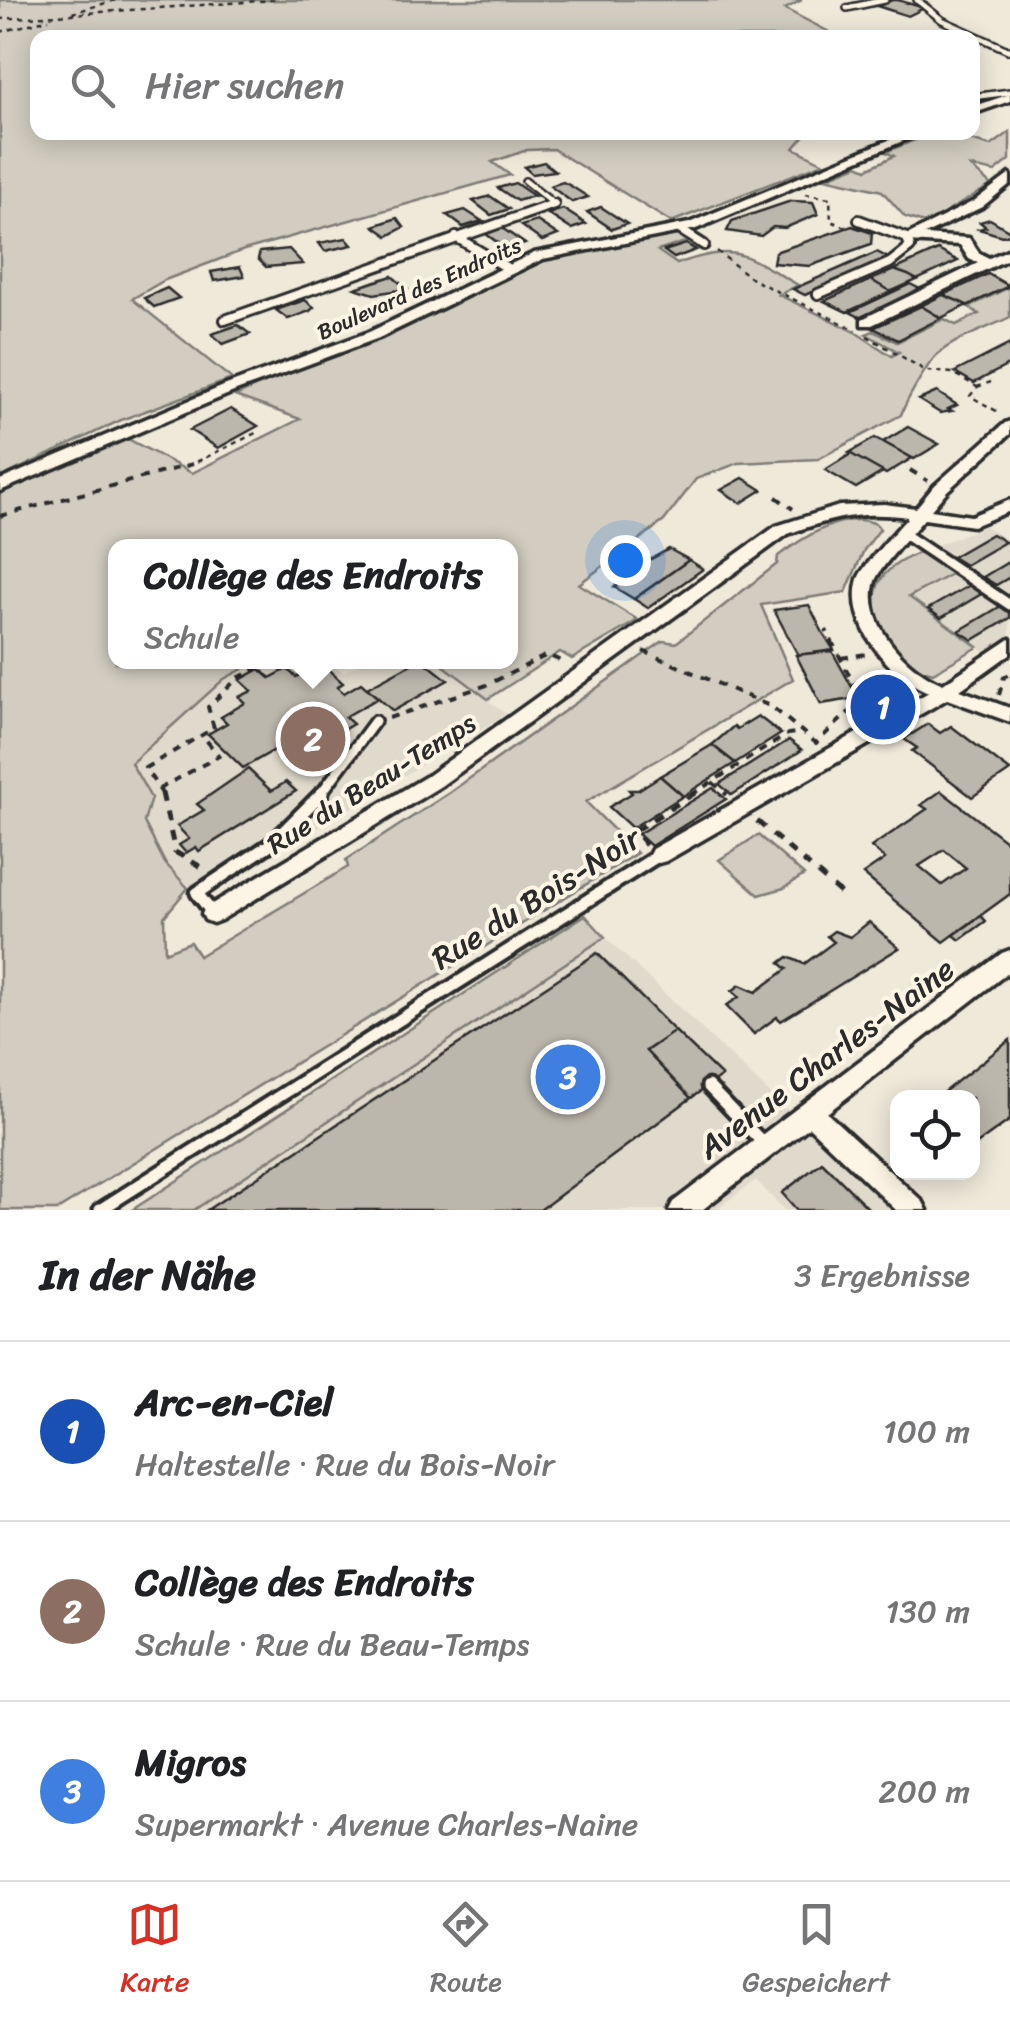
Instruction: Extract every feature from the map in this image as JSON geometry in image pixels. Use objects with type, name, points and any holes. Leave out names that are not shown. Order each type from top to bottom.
[{"type":"street","points":[[980,108],[1010,95]]},
{"type":"street","name":"Boulevard des Endroits","points":[[0,486],[231,388],[374,336],[539,256],[679,229],[899,140]]},
{"type":"street","points":[[906,238],[978,204],[1010,178]]},
{"type":"street","points":[[906,238],[964,242],[974,256],[988,263]]},
{"type":"street","points":[[864,329],[1010,253]]},
{"type":"street","points":[[1004,708],[928,685],[886,651],[865,605],[867,578],[941,488],[1006,420]]},
{"type":"street","name":"Rue du Beau-Temps","points":[[213,914],[434,780],[782,530],[839,511],[884,509],[918,517],[973,521],[1010,504]]},
{"type":"street","name":"Rue du Bois-Noir","points":[[652,849],[944,692],[1010,645]]},
{"type":"street","name":"Avenue Charles-Naine","points":[[682,1210],[1010,959]]},
{"type":"street","points":[[810,1112],[914,1210]]},
{"type":"lane","points":[[847,8],[885,0]]},
{"type":"lane","points":[[917,0],[942,20],[964,30]]},
{"type":"lane","points":[[980,37],[1010,51]]},
{"type":"lane","points":[[980,97],[1010,95]]},
{"type":"lane","points":[[225,320],[554,204],[524,181]]},
{"type":"lane","points":[[818,294],[890,263],[910,247],[906,238],[860,220]]},
{"type":"lane","points":[[679,229],[704,245]]},
{"type":"lane","points":[[456,237],[510,269]]},
{"type":"lane","points":[[904,534],[1010,605]]},
{"type":"lane","points":[[213,914],[197,894],[272,843],[310,809],[375,720]]},
{"type":"lane","name":"Rue du Bois-Noir","points":[[100,1210],[652,849]]},
{"type":"lane","points":[[708,1086],[764,1145]]},
{"type":"path","points":[[0,32],[116,0]]},
{"type":"path","points":[[0,19],[274,0]]},
{"type":"path","points":[[808,196],[830,198],[831,221],[847,227]]},
{"type":"path","points":[[704,245],[752,279],[864,329],[926,371],[953,374],[977,387]]},
{"type":"path","points":[[990,382],[977,387],[970,396],[1006,420]]},
{"type":"path","points":[[0,516],[181,470],[258,432]]},
{"type":"path","points":[[910,470],[923,478]]},
{"type":"path","points":[[776,498],[795,510]]},
{"type":"path","points":[[648,653],[772,708],[816,743],[862,700],[826,630]]},
{"type":"path","points":[[841,658],[867,654]]},
{"type":"path","points":[[396,718],[487,684],[547,656],[567,663]]},
{"type":"path","points":[[197,894],[210,870],[183,863],[172,851],[167,803],[144,768],[214,728],[208,707],[238,678],[255,669]]},
{"type":"path","points":[[1004,708],[1004,677],[1010,674]]},
{"type":"path","points":[[652,849],[634,832],[788,734],[802,732]]},
{"type":"path","points":[[159,789],[219,756],[202,735]]},
{"type":"path","points":[[712,782],[726,794]]},
{"type":"path","points":[[763,826],[844,896]]},
{"type":"shaded area","points":[[0,0],[802,0],[785,9],[826,30],[30,30],[30,140],[801,140],[794,148],[824,163],[671,222],[553,149],[527,150],[492,162],[510,175],[244,250],[165,280],[132,299],[232,379],[121,420],[0,478]]},
{"type":"shaded area","points":[[1010,132],[1010,160],[995,172],[971,167],[991,185],[927,224],[905,217],[882,191],[825,178],[858,165],[867,169],[894,156],[886,152],[917,140],[970,140],[991,146]]},
{"type":"shaded area","points":[[679,232],[691,240],[658,251],[677,264],[728,253],[752,259],[798,285],[779,295],[852,330],[892,356],[899,352],[866,334],[873,331],[897,342],[944,319],[956,325],[979,314],[969,307],[1010,287],[1010,317],[938,354],[901,415],[818,459],[738,463],[696,479],[664,521],[579,584],[638,620],[572,659],[560,652],[488,699],[448,669],[518,669],[518,539],[108,539],[108,669],[243,669],[224,679],[131,763],[151,798],[144,822],[165,863],[188,888],[164,917],[165,952],[190,942],[199,956],[348,867],[346,860],[449,793],[663,641],[676,643],[777,564],[778,556],[799,541],[851,520],[864,520],[880,529],[864,550],[846,592],[761,605],[793,679],[586,802],[637,853],[57,1210],[0,1210],[0,493],[126,438],[192,473],[300,419],[235,396],[542,261]]},
{"type":"shaded area","points":[[985,526],[1010,542],[1010,636],[984,651],[908,597],[954,572],[922,551]]},
{"type":"shaded area","points":[[922,551],[955,572],[909,597],[978,647],[933,673],[920,669],[896,649],[879,621],[876,606],[876,591],[886,573]]},
{"type":"shaded area","points":[[243,669],[448,669],[506,714],[221,886],[188,888],[165,863],[143,822],[130,763],[224,679]]},
{"type":"shaded area","points":[[758,835],[804,875],[784,888],[759,895],[719,860]]},
{"type":"shaded area","points":[[585,915],[605,937],[194,1210],[132,1210]]},
{"type":"shaded area","points":[[605,937],[893,1210],[784,1210],[756,1180],[715,1210],[194,1210]]},
{"type":"building","points":[[892,0],[924,8],[908,16],[877,6]]},
{"type":"building","points":[[544,162],[555,171],[532,174],[524,167]]},
{"type":"building","points":[[563,182],[588,197],[572,202],[550,186]]},
{"type":"building","points":[[515,183],[534,196],[517,201],[498,188]]},
{"type":"building","points":[[490,196],[509,209],[491,215],[473,201]]},
{"type":"building","points":[[791,201],[813,202],[818,214],[785,228],[773,227],[761,236],[727,231],[732,221]]},
{"type":"building","points":[[601,207],[627,224],[612,229],[587,212]]},
{"type":"building","points":[[563,209],[586,224],[571,229],[548,214]]},
{"type":"building","points":[[465,210],[482,221],[463,227],[447,215]]},
{"type":"building","points":[[397,218],[404,227],[388,236],[374,226]]},
{"type":"building","points":[[990,219],[1010,234],[1002,236],[979,229],[986,227],[980,222]]},
{"type":"building","points":[[537,221],[558,235],[542,241],[521,226]]},
{"type":"building","points":[[852,226],[872,233],[871,244],[810,266],[773,263],[775,252]]},
{"type":"building","points":[[502,228],[525,244],[508,250],[486,234]]},
{"type":"building","points":[[346,238],[352,245],[325,251],[319,243]]},
{"type":"building","points":[[686,244],[696,250],[674,258],[664,251]]},
{"type":"building","points":[[289,249],[303,264],[266,267],[258,259],[260,252]]},
{"type":"building","points":[[938,250],[958,261],[917,280],[894,270]]},
{"type":"building","points":[[877,252],[888,258],[805,295],[793,289]]},
{"type":"building","points":[[240,267],[244,276],[214,281],[211,272]]},
{"type":"building","points":[[894,270],[917,280],[890,292],[871,280]]},
{"type":"building","points":[[988,274],[1009,286],[967,306],[943,295]]},
{"type":"building","points":[[392,276],[407,289],[374,294],[355,288]]},
{"type":"building","points":[[871,280],[891,292],[847,312],[824,301]]},
{"type":"building","points":[[910,284],[922,290],[862,318],[850,312]]},
{"type":"building","points":[[167,288],[179,298],[154,307],[144,298]]},
{"type":"building","points":[[943,295],[967,305],[941,318],[921,306]]},
{"type":"building","points":[[305,300],[314,307],[288,319],[276,310]]},
{"type":"building","points":[[921,306],[941,318],[898,340],[873,328]]},
{"type":"building","points":[[238,325],[250,334],[223,344],[212,334]]},
{"type":"building","points":[[1010,344],[1010,364],[974,383],[955,372]]},
{"type":"building","points":[[937,392],[957,405],[948,409],[952,411],[940,413],[919,400]]},
{"type":"building","points":[[231,409],[258,426],[218,448],[190,430]]},
{"type":"building","points":[[908,427],[939,444],[914,459],[883,442]]},
{"type":"building","points":[[875,438],[912,458],[886,474],[849,453]]},
{"type":"building","points":[[851,454],[883,472],[856,488],[825,470]]},
{"type":"building","points":[[743,478],[762,490],[741,503],[721,490]]},
{"type":"building","points":[[992,534],[1005,542],[965,565],[952,557]]},
{"type":"building","points":[[669,549],[689,560],[634,599],[614,587],[632,575],[628,572]]},
{"type":"building","points":[[689,560],[703,569],[648,608],[634,599]]},
{"type":"building","points":[[1010,561],[1010,577],[996,585],[983,577]]},
{"type":"building","points":[[970,585],[983,593],[941,618],[928,609]]},
{"type":"building","points":[[809,605],[834,650],[798,655],[774,610]]},
{"type":"building","points":[[1001,606],[1010,612],[1010,618],[973,640],[959,631]]},
{"type":"building","points":[[832,651],[858,698],[821,704],[796,655]]},
{"type":"building","points":[[260,669],[270,678],[287,669],[296,677],[310,669],[328,669],[343,683],[337,687],[344,693],[361,683],[378,698],[345,717],[353,724],[320,743],[308,731],[243,768],[208,734],[227,723],[221,717],[245,703],[239,697],[252,691],[240,680]]},
{"type":"building","points":[[402,669],[434,669],[448,680],[393,711],[367,688]]},
{"type":"building","points":[[758,716],[781,734],[735,763],[712,745],[734,726],[737,729]]},
{"type":"building","points":[[928,724],[940,733],[951,726],[1010,771],[972,797],[912,751],[917,748],[904,739]]},
{"type":"building","points":[[789,740],[802,750],[732,795],[719,784]]},
{"type":"building","points":[[712,745],[735,763],[683,796],[660,776]]},
{"type":"building","points":[[248,769],[271,791],[286,782],[296,791],[199,851],[196,847],[186,853],[179,845],[189,839],[177,826],[204,810],[197,804]]},
{"type":"building","points":[[660,776],[683,796],[632,828],[609,807],[632,793],[629,790],[638,790]]},
{"type":"building","points":[[713,788],[726,799],[651,846],[638,834]]},
{"type":"building","points":[[941,791],[1010,844],[1010,894],[944,942],[863,874],[885,859],[871,847],[927,809],[921,805]],"holes":[[[944,850],[966,868],[942,885],[919,866]]]},
{"type":"building","points":[[981,916],[986,921],[960,940],[954,935]]},
{"type":"building","points":[[869,922],[899,948],[781,1021],[777,1017],[754,1034],[726,1006],[739,997],[732,991],[740,985],[756,992],[787,969],[780,963],[788,957],[804,964],[834,942],[827,936],[834,931],[850,937]]},
{"type":"building","points":[[597,953],[675,1031],[646,1051],[691,1098],[540,1210],[207,1210]]},
{"type":"building","points":[[675,1031],[722,1076],[691,1098],[646,1051]]},
{"type":"building","points":[[1010,1040],[1010,1120],[980,1142],[980,1090],[946,1090]]},
{"type":"building","points":[[822,1162],[870,1210],[797,1210],[782,1193]]},
{"type":"place","name":"Arc-en-Ciel","points":[[883,707]]},
{"type":"place","name":"Collège des Endroits","points":[[313,739]]},
{"type":"place","name":"Migros","points":[[568,1077]]}]
